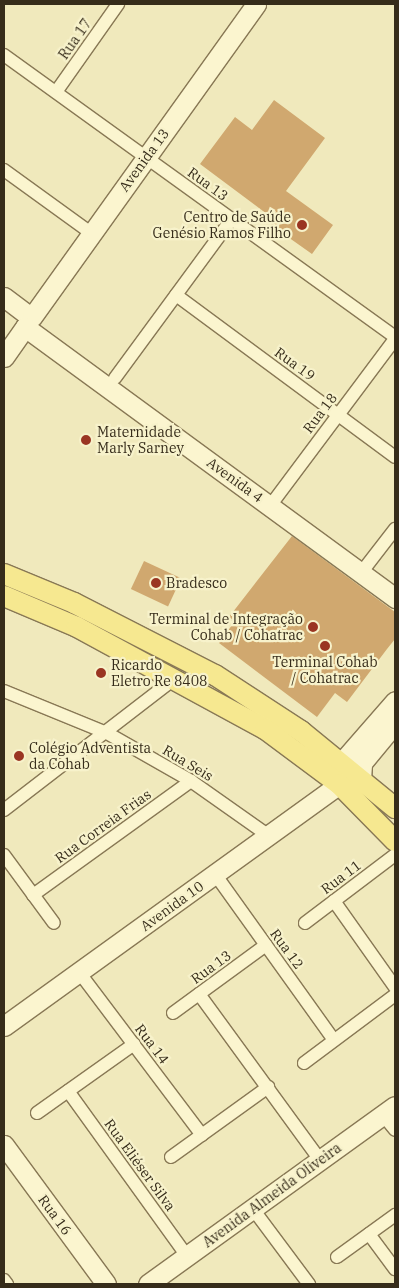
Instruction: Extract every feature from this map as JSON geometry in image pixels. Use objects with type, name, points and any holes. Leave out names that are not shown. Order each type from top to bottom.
[{"type":"main road","points":[[4,574],[74,603],[187,660],[301,731],[395,808]]},
{"type":"main road","points":[[4,596],[77,627],[265,729],[339,784],[395,840]]},
{"type":"street","name":"Rua 17","points":[[56,92],[118,4]]},
{"type":"street","name":"Avenida 13","points":[[142,154],[242,4]]},
{"type":"street","name":"Avenida 13","points":[[4,358],[23,318],[142,154],[256,4]]},
{"type":"street","name":"Rua 13","points":[[4,55],[395,338]]},
{"type":"street","points":[[4,170],[87,230]]},
{"type":"street","points":[[115,378],[232,219]]},
{"type":"street","name":"Rua 19","points":[[176,295],[395,457]]},
{"type":"street","name":"Avenida 4","points":[[4,297],[23,318],[365,568],[395,598]]},
{"type":"street","name":"Avenida 4","points":[[23,318],[115,378],[244,480]]},
{"type":"street","name":"Rua 18","points":[[273,501],[395,338]]},
{"type":"street","points":[[365,568],[395,529]]},
{"type":"street","name":"Avenida 4","points":[[365,568],[395,583]]},
{"type":"street","points":[[4,810],[107,733],[174,679]]},
{"type":"street","name":"Rua Seis","points":[[4,692],[107,733],[191,780],[269,836]]},
{"type":"street","points":[[339,784],[341,762],[395,701]]},
{"type":"street","points":[[361,779],[362,763],[395,723]]},
{"type":"street","name":"Rua Correia Frias","points":[[33,895],[191,780]]},
{"type":"street","name":"Avenida 10","points":[[7,1016],[79,972],[339,784]]},
{"type":"street","points":[[4,855],[54,923]]},
{"type":"street","name":"Rua 11","points":[[305,923],[395,855]]},
{"type":"street","name":"Rua 12","points":[[215,874],[334,1040]]},
{"type":"street","points":[[334,901],[395,987]]},
{"type":"street","name":"Rua 13","points":[[173,1013],[266,945]]},
{"type":"street","name":"Rua 14","points":[[79,972],[202,1135]]},
{"type":"street","points":[[198,994],[320,1160]]},
{"type":"street","points":[[304,1063],[395,995]]},
{"type":"street","points":[[37,1113],[134,1044]]},
{"type":"street","points":[[170,1157],[268,1087]]},
{"type":"street","name":"Rua Eliéser Silva","points":[[68,1091],[187,1256]]},
{"type":"street","points":[[389,1110],[395,1130]]},
{"type":"street","name":"Avenida Almeida Oliveira","points":[[148,1284],[389,1110]]},
{"type":"street","name":"Rua 16","points":[[4,1145],[106,1284]]},
{"type":"street","points":[[253,1209],[306,1283]]},
{"type":"street","points":[[337,1257],[395,1215]]},
{"type":"street","points":[[369,1234],[395,1269]]},
{"type":"street","points":[[4,1280],[7,1284]]},
{"type":"building","points":[[274,100],[325,138],[286,191],[333,225],[312,254],[271,225],[275,220],[200,164],[235,117],[252,130]]},
{"type":"building","name":"Terminal de Integração Cohab / Cohatrac","points":[[292,536],[395,612],[395,639],[347,702],[335,693],[317,717],[219,643],[235,621],[229,617]]},
{"type":"building","name":"Bradesco","points":[[144,561],[181,578],[168,606],[131,589]]},
{"type":"place","name":"Centro de Saúde Genésio Ramos Filho","points":[[302,225]]},
{"type":"place","name":"Maternidade Marly Sarney","points":[[86,440]]},
{"type":"place","name":"Bradesco","points":[[156,583]]},
{"type":"place","name":"Terminal de Integração Cohab / Cohatrac","points":[[313,627]]},
{"type":"place","name":"Terminal Cohab / Cohatrac","points":[[325,646]]},
{"type":"place","name":"Ricardo Eletro Re 8408","points":[[101,673]]},
{"type":"place","name":"Colégio Adventista da Cohab","points":[[19,756]]}]
